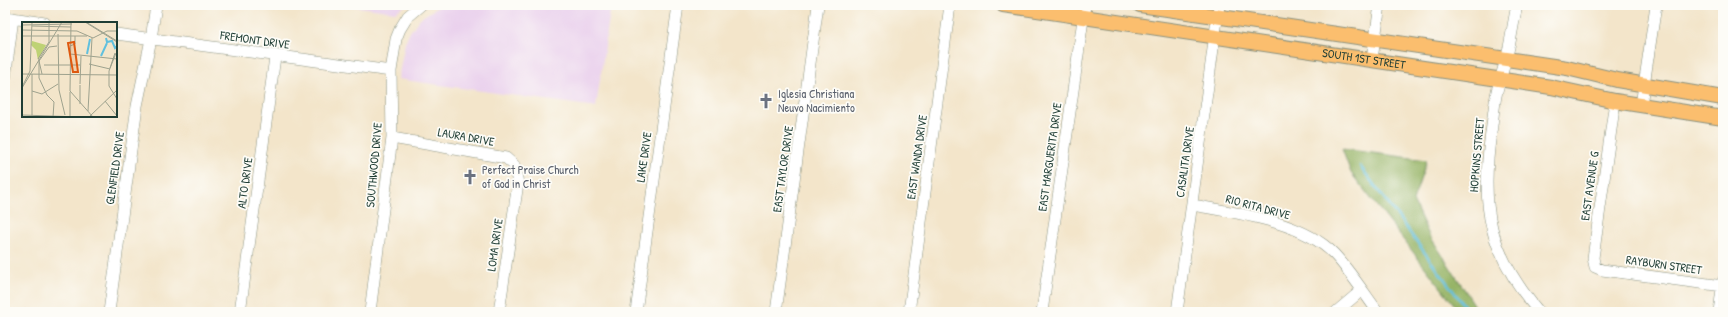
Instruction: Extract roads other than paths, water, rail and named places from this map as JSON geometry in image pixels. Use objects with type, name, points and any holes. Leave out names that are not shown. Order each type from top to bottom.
[{"type":"main road","name":"SOUTH 1ST STREET","points":[[1003,5],[1084,11],[1215,36],[1551,86],[1615,101],[1723,118]]},
{"type":"main road","name":"SOUTH 1ST STREET","points":[[1140,5],[1218,10],[1375,40],[1567,68],[1723,98]]},
{"type":"street","name":"GLENFIELD DRIVE","points":[[109,312],[137,106],[152,39],[156,5]]},
{"type":"street","name":"SOUTHWOOD DRIVE","points":[[370,312],[392,138],[391,71],[396,39],[408,16],[421,5]]},
{"type":"street","name":"LAKE DRIVE","points":[[636,312],[678,5]]},
{"type":"street","name":"EAST TAYLOR DRIVE","points":[[776,312],[818,5]]},
{"type":"street","name":"EAST WANDA DRIVE","points":[[909,312],[950,5]]},
{"type":"street","points":[[1372,59],[1380,5]]},
{"type":"street","name":"HOPKINS STREET","points":[[1517,5],[1506,59],[1497,91],[1489,144],[1486,192],[1490,222],[1501,256],[1521,290],[1539,312]]},
{"type":"street","points":[[1641,105],[1656,5]]},
{"type":"street","name":"CASALITA DRIVE","points":[[1177,312],[1218,10]]},
{"type":"street","name":"EAST MARGUERITA DRIVE","points":[[1042,312],[1084,11]]},
{"type":"street","points":[[5,78],[9,18],[38,22]]},
{"type":"street","name":"FREMONT DRIVE","points":[[117,34],[275,57],[391,71]]},
{"type":"street","name":"ALTO DRIVE","points":[[240,312],[275,57]]},
{"type":"street","name":"EAST AVENUE G","points":[[1602,270],[1595,267],[1593,258],[1615,101]]},
{"type":"street","name":"LAURA DRIVE","points":[[392,138],[506,158],[514,165],[518,183]]},
{"type":"street","name":"LOMA DRIVE","points":[[499,312],[518,183]]},
{"type":"street","name":"RIO RITA DRIVE","points":[[1192,205],[1244,214],[1285,225],[1313,238],[1334,254],[1378,312]]},
{"type":"street","name":"RAYBURN STREET","points":[[1602,270],[1723,284]]},
{"type":"street","points":[[1719,312],[1723,284]]},
{"type":"street","points":[[1336,312],[1362,290]]},
{"type":"waterway","points":[[1360,166],[1469,312]]},
{"type":"place","name":"Iglesia Christiana Neuvo Nacimiento","points":[[766,101]]},
{"type":"place","name":"Perfect Praise Church of God in Christ","points":[[470,177]]}]
